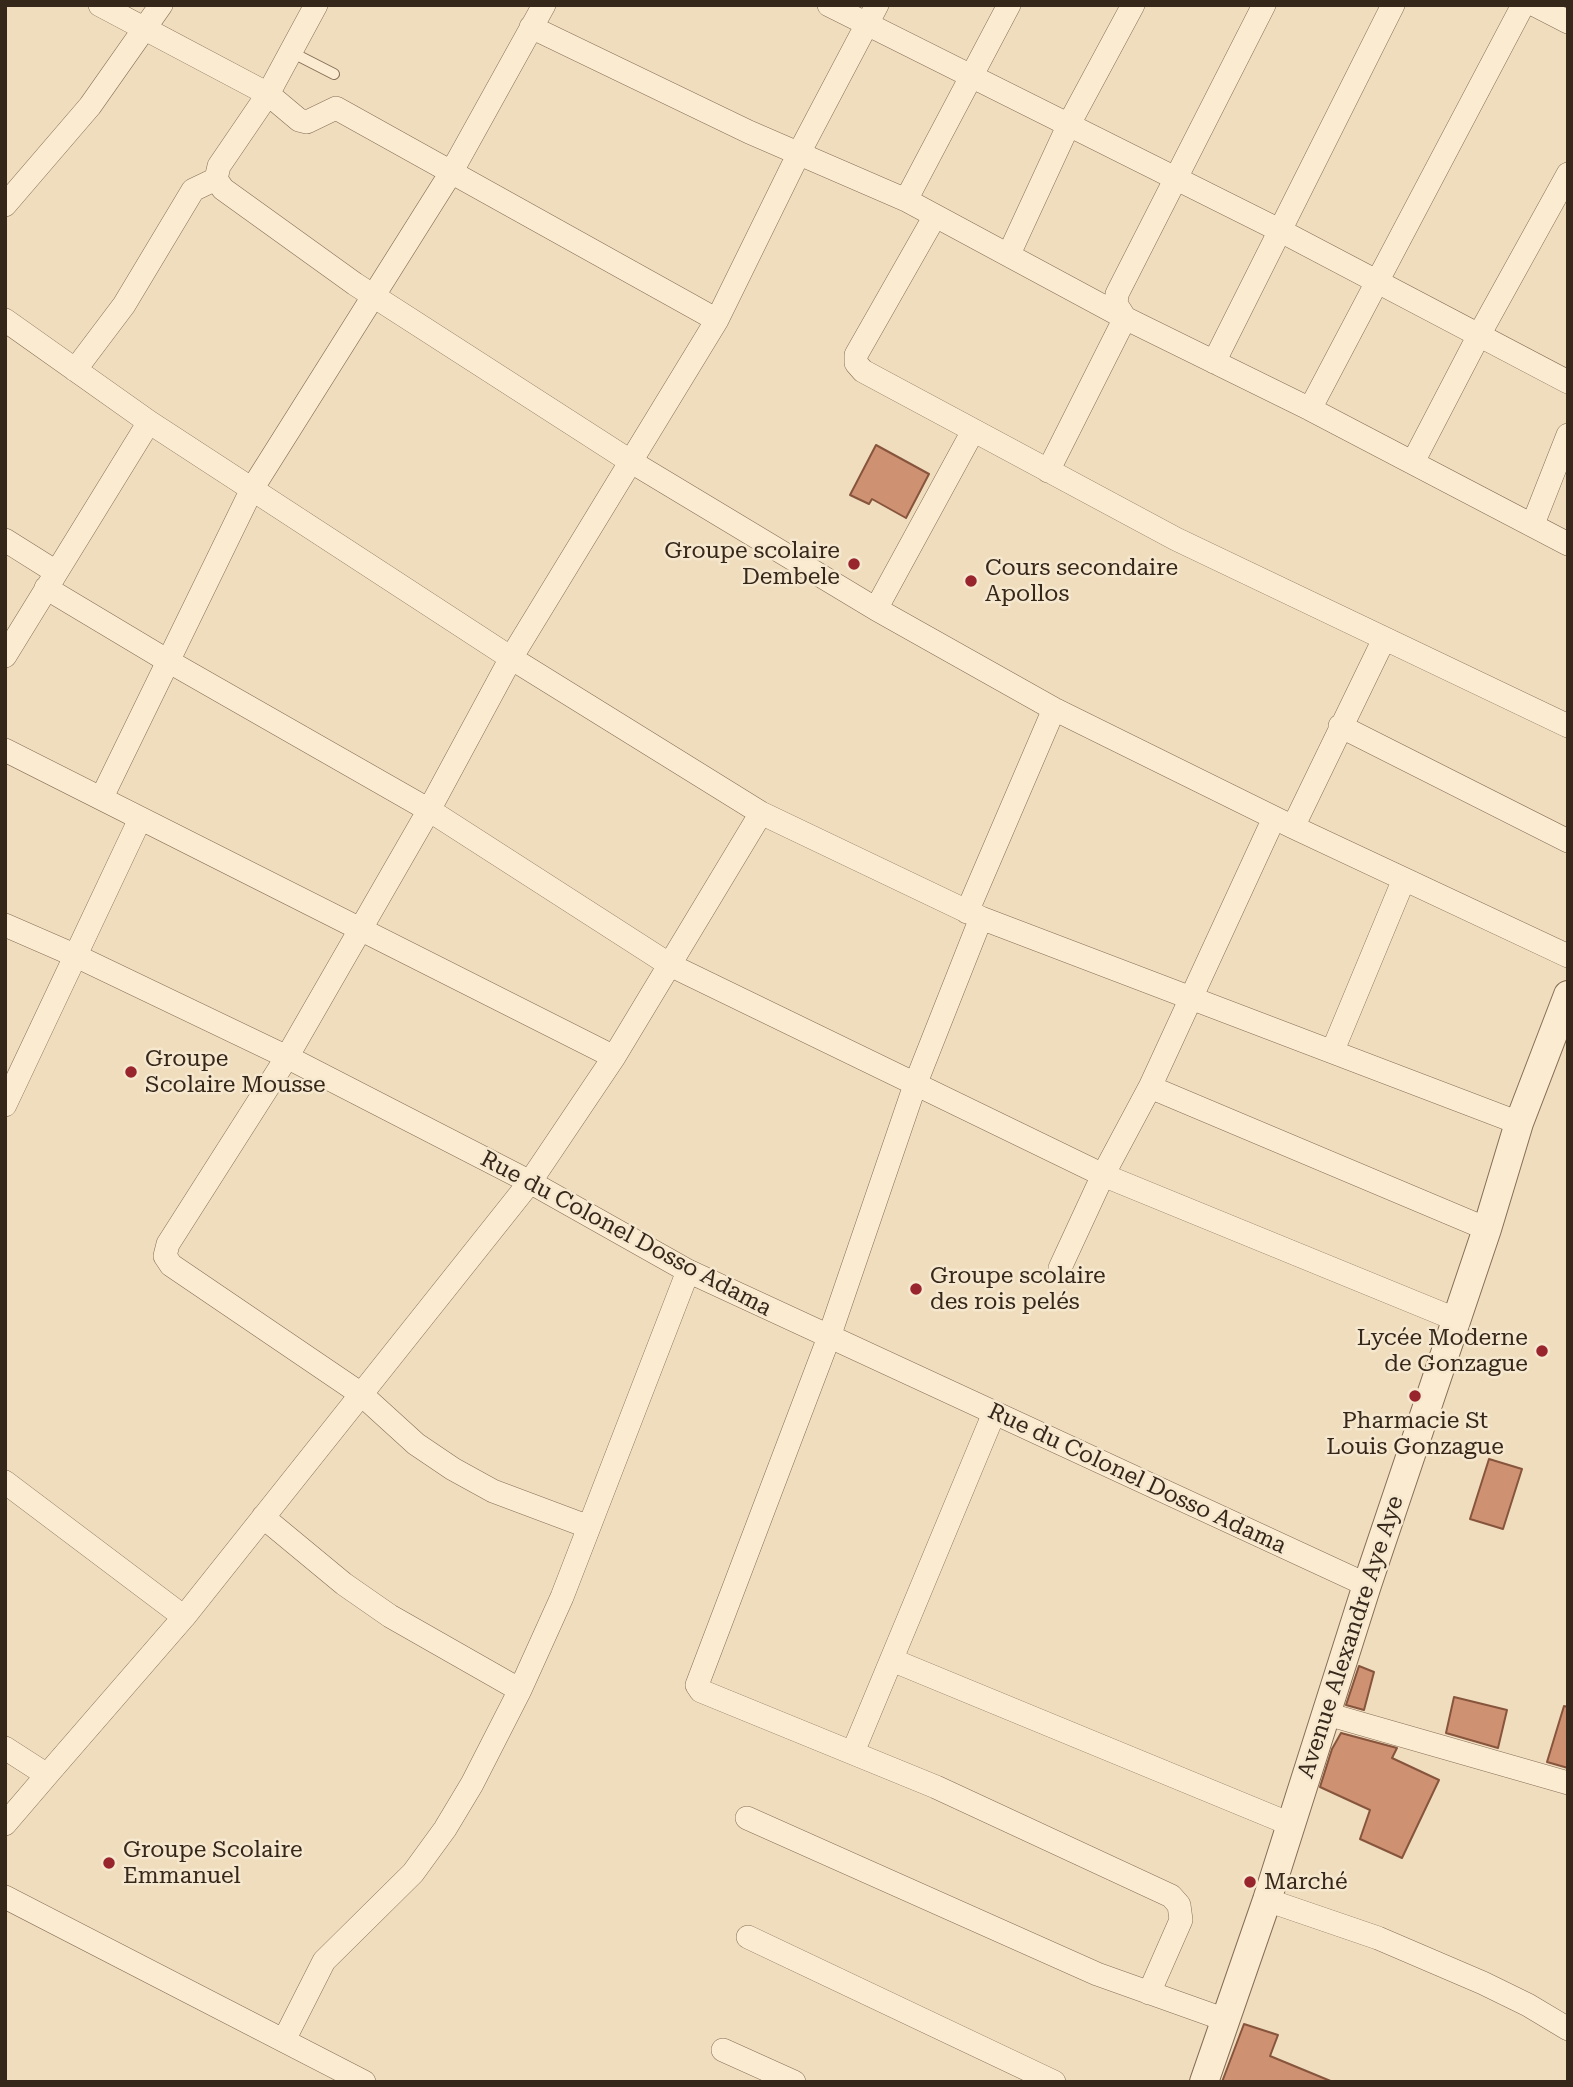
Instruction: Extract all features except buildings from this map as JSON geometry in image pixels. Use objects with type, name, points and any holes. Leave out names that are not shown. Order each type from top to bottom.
[{"type":"street","points":[[100,5],[268,94],[299,120],[307,121],[336,108],[717,320]]},
{"type":"street","points":[[5,205],[90,106],[161,5]]},
{"type":"street","points":[[316,5],[268,94],[219,166],[216,179],[223,189],[374,296],[631,461],[876,609],[1054,709],[1283,822],[1568,956]]},
{"type":"street","points":[[829,5],[872,15],[972,75],[1279,230],[1568,382]]},
{"type":"street","points":[[906,200],[1009,5]]},
{"type":"street","points":[[1009,254],[1069,124],[1133,5]]},
{"type":"street","points":[[1125,318],[1116,303],[1117,294],[1264,5]]},
{"type":"street","points":[[1214,362],[1393,5]]},
{"type":"street","points":[[1310,409],[1523,5]]},
{"type":"street","points":[[1535,5],[1568,22]]},
{"type":"street","points":[[102,797],[252,489],[452,171],[539,11],[799,153],[906,200],[1125,318],[1310,409],[1568,544]]},
{"type":"street","points":[[589,1527],[493,1491],[453,1469],[416,1444],[361,1394],[171,1265],[165,1256],[168,1244],[287,1057],[429,810],[511,658],[717,320],[799,153],[872,15]]},
{"type":"street","points":[[1413,462],[1568,174]]},
{"type":"street","points":[[75,370],[124,305],[193,190],[216,179]]},
{"type":"street","points":[[936,216],[856,355],[856,363],[863,372],[1176,539],[1568,726]]},
{"type":"street","points":[[1048,471],[1125,318]]},
{"type":"street","points":[[5,320],[149,422],[511,658],[761,813],[974,915],[1519,1123]]},
{"type":"street","points":[[5,656],[149,422]]},
{"type":"street","points":[[876,609],[973,431]]},
{"type":"street","points":[[1533,524],[1568,435]]},
{"type":"street","points":[[5,540],[51,580],[168,661],[429,810],[670,965],[1103,1175],[1455,1320]]},
{"type":"street","points":[[1060,1268],[1103,1175],[1150,1087],[1190,997],[1283,822],[1340,726],[1384,639]]},
{"type":"street","points":[[1054,709],[974,915],[829,1337],[697,1685],[701,1691],[712,1696],[936,1787],[1171,1896],[1179,1905],[1181,1920],[1149,1993]]},
{"type":"street","points":[[1340,726],[1568,841]]},
{"type":"street","points":[[5,750],[614,1057]]},
{"type":"street","points":[[5,1824],[184,1616],[530,1182],[614,1057],[761,813]]},
{"type":"street","points":[[5,1105],[140,819]]},
{"type":"street","points":[[1333,1051],[1404,879]]},
{"type":"street","name":"Rue du Colonel Dosso Adama","points":[[5,925],[287,1057],[530,1182],[688,1271],[1367,1585]]},
{"type":"street","name":"Avenue Alexandre Aye Aye","points":[[1204,2082],[1267,1899],[1367,1585],[1487,1229],[1519,1123],[1568,995]]},
{"type":"street","points":[[1150,1087],[1487,1229]]},
{"type":"street","points":[[284,2040],[324,1961],[413,1872],[445,1829],[472,1784],[520,1690],[562,1597],[688,1271]]},
{"type":"street","points":[[853,1752],[994,1413]]},
{"type":"street","points":[[5,1482],[184,1616]]},
{"type":"street","points":[[263,1517],[344,1584],[390,1616],[520,1690]]},
{"type":"street","points":[[892,1660],[1290,1825]]},
{"type":"street","points":[[1327,1714],[1568,1783]]},
{"type":"street","points":[[5,1748],[47,1774]]},
{"type":"street","points":[[747,1818],[1097,1974],[1226,2020]]},
{"type":"street","points":[[5,1896],[365,2082]]},
{"type":"street","points":[[1267,1899],[1378,1938],[1483,1983],[1568,2029]]},
{"type":"street","points":[[748,1937],[1054,2082]]},
{"type":"street","points":[[723,2050],[794,2082]]},
{"type":"lane","points":[[291,52],[334,74]]},
{"type":"place","name":"Groupe scolaire Dembele","points":[[854,564]]},
{"type":"place","name":"Cours secondaire Apollos","points":[[971,581]]},
{"type":"place","name":"Groupe Scolaire Mousse","points":[[131,1072]]},
{"type":"place","name":"Groupe scolaire des rois pelés","points":[[916,1289]]},
{"type":"place","name":"Lycée Moderne de Gonzague","points":[[1542,1351]]},
{"type":"place","name":"Pharmacie St Louis Gonzague","points":[[1415,1396]]},
{"type":"place","name":"Groupe Scolaire Emmanuel","points":[[109,1863]]},
{"type":"place","name":"Marché","points":[[1250,1882]]}]
